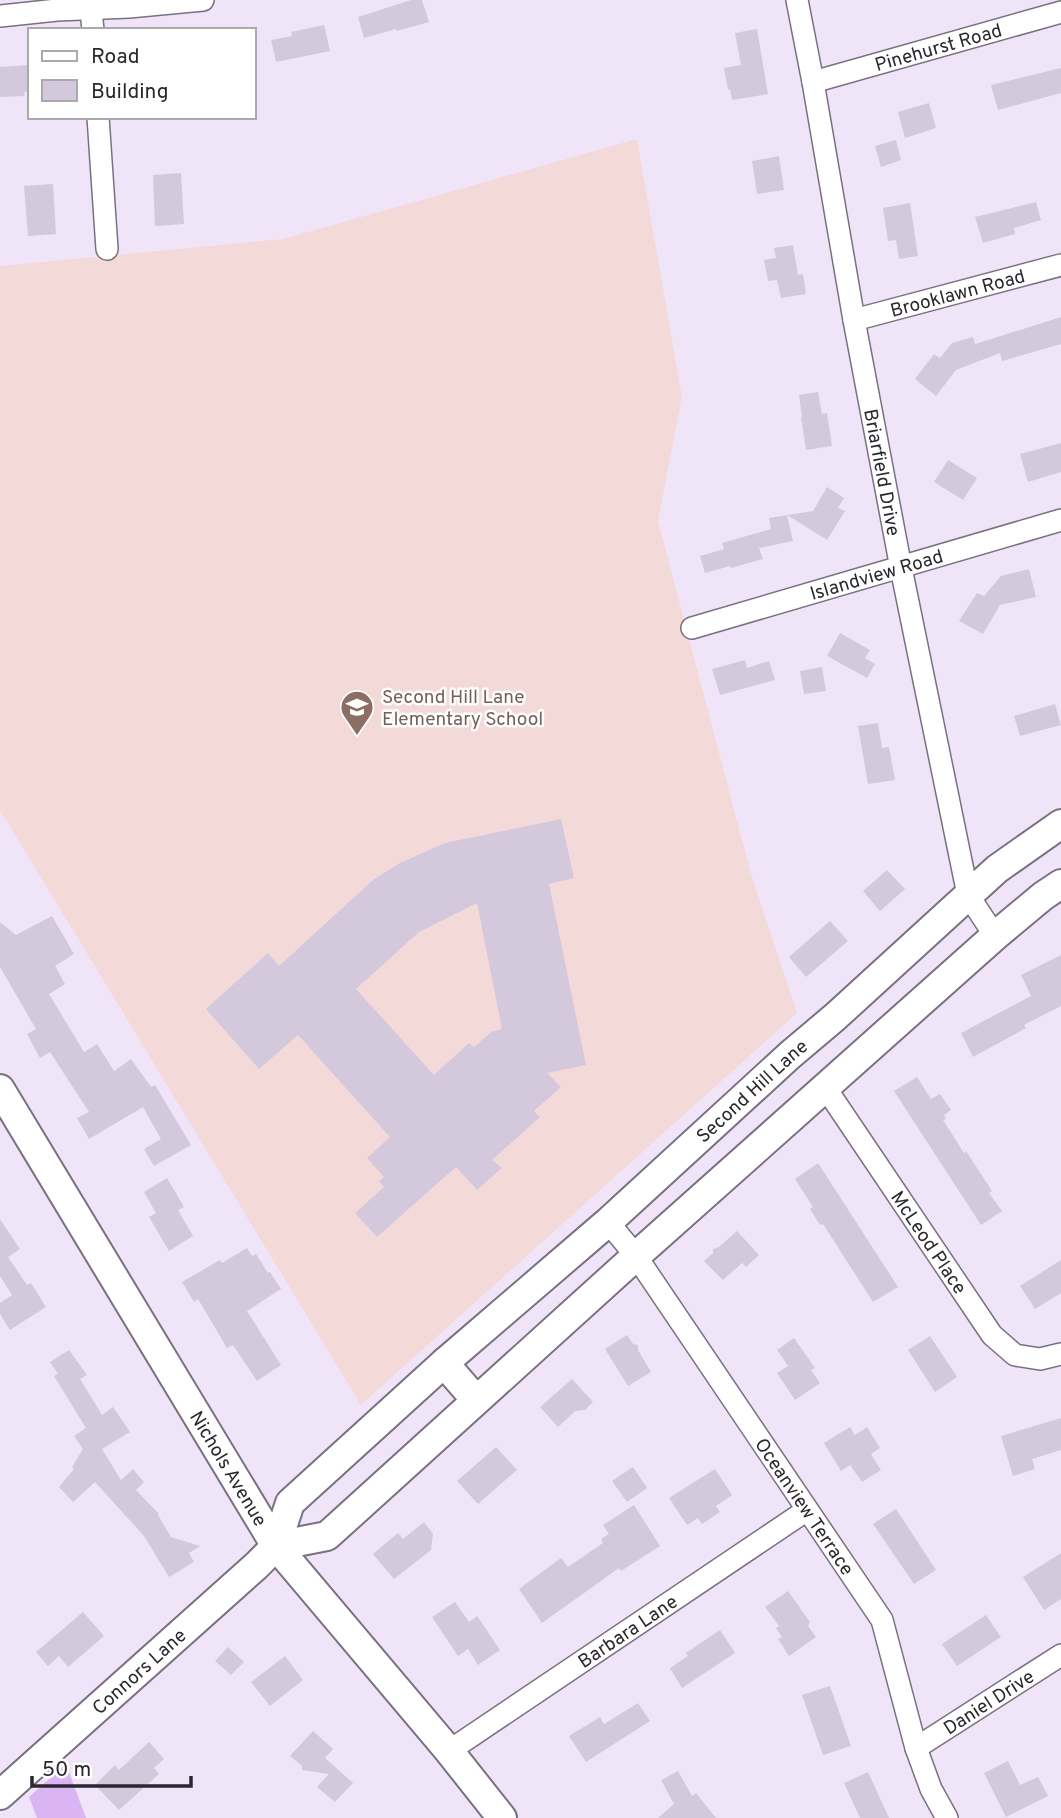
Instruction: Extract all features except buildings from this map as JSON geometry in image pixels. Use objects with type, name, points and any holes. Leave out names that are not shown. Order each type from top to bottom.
[{"type":"street","points":[[0,16],[57,10],[91,13],[203,0]]},
{"type":"street","name":"Briarfield Drive","points":[[797,0],[901,568],[968,895],[995,936]]},
{"type":"street","name":"Pinehurst Road","points":[[813,82],[1061,12]]},
{"type":"street","points":[[98,119],[107,249]]},
{"type":"street","name":"Brooklawn Road","points":[[854,320],[1061,265]]},
{"type":"street","name":"Islandview Road","points":[[692,628],[1061,520]]},
{"type":"street","name":"Second Hill Lane","points":[[276,1546],[290,1503],[444,1363],[608,1222],[997,869],[1061,824]]},
{"type":"street","points":[[276,1546],[327,1536],[825,1087],[995,936],[1061,884]]},
{"type":"street","points":[[790,1055],[825,1087]]},
{"type":"street","name":"McLeod Place","points":[[825,1087],[992,1335],[1015,1355],[1040,1359],[1061,1354]]},
{"type":"street","name":"Nichols Avenue","points":[[0,1089],[276,1546],[502,1818]]},
{"type":"street","name":"Oceanview Terrace","points":[[608,1222],[636,1256],[882,1620],[916,1748],[931,1789],[947,1818]]},
{"type":"street","points":[[444,1363],[476,1400]]},
{"type":"street","name":"Barbara Lane","points":[[449,1751],[807,1510]]},
{"type":"street","name":"Connors Lane","points":[[0,1795],[276,1546]]},
{"type":"street","name":"Daniel Drive","points":[[916,1748],[1061,1655]]},
{"type":"shaded area","name":"Second Hill Lane Elementary School","points":[[637,139],[682,397],[658,521],[751,874],[797,1013],[361,1405],[0,810],[0,266],[283,239]]},
{"type":"shaded area","points":[[66,1764],[86,1818],[37,1818],[29,1797]]},
{"type":"place","name":"Second Hill Lane Elementary School","points":[[357,737]]}]
